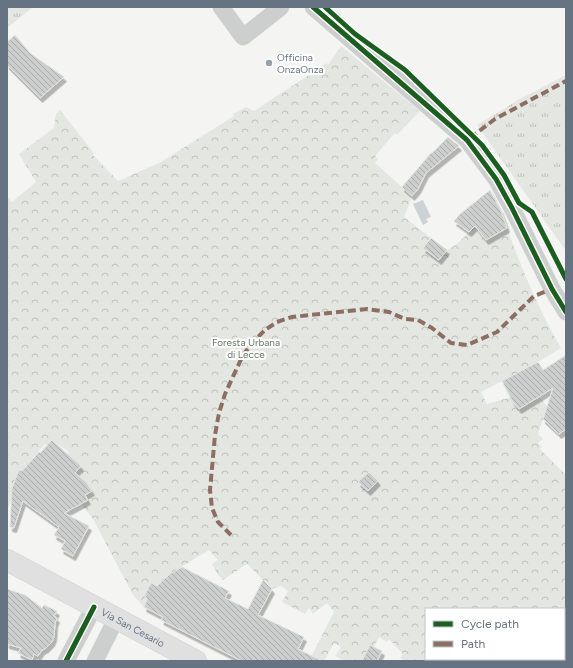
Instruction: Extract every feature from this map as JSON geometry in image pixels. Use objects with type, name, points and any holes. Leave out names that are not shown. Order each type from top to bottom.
[{"type":"main road","name":"Via San Cesario","points":[[7,560],[196,661]]},
{"type":"street","points":[[221,7],[243,37],[281,7]]},
{"type":"street","points":[[313,7],[467,140],[496,179],[552,289],[566,312]]},
{"type":"street","points":[[66,661],[94,607]]},
{"type":"street","points":[[95,661],[116,619]]},
{"type":"green space","points":[[7,7],[33,7],[7,28]]},
{"type":"green space","name":"Foresta Urbana di Lecce","points":[[341,46],[420,111],[397,135],[395,133],[375,156],[378,159],[375,163],[412,196],[404,217],[431,238],[423,248],[439,260],[447,250],[457,244],[475,226],[486,240],[507,228],[531,290],[561,348],[533,365],[481,392],[487,404],[512,397],[513,402],[518,408],[540,398],[547,406],[538,434],[543,439],[538,443],[542,447],[540,449],[566,475],[566,614],[565,608],[425,608],[425,660],[488,660],[487,661],[404,661],[400,658],[403,654],[389,639],[387,642],[379,637],[374,647],[370,645],[362,661],[344,661],[335,656],[341,647],[334,643],[324,661],[309,661],[334,612],[327,603],[313,614],[309,608],[305,614],[282,602],[288,591],[281,586],[272,589],[247,564],[223,580],[218,575],[212,564],[218,560],[209,550],[170,574],[157,586],[151,583],[145,595],[147,600],[144,607],[133,595],[93,519],[81,504],[88,500],[85,495],[92,491],[86,482],[75,473],[67,455],[69,452],[52,440],[47,445],[45,444],[22,471],[19,471],[13,485],[12,498],[7,509],[7,196],[12,202],[36,182],[19,154],[54,128],[56,114],[60,110],[94,153],[93,155],[118,181],[161,162],[246,107],[254,111],[327,63],[328,65]]},
{"type":"green space","points":[[566,75],[566,251],[477,125],[518,100]]},
{"type":"shaded area","points":[[423,200],[431,217],[426,219],[428,222],[423,225],[413,204]]},
{"type":"building","points":[[15,35],[30,53],[64,77],[40,98],[7,65],[7,42]]},
{"type":"building","points":[[448,137],[459,146],[426,173],[418,189],[412,196],[402,187],[431,153]]},
{"type":"building","points":[[490,190],[501,211],[507,228],[486,240],[475,226],[469,232],[454,221],[460,214]]},
{"type":"building","points":[[431,238],[447,250],[439,260],[423,248]]},
{"type":"building","points":[[566,355],[566,429],[559,434],[543,419],[553,388],[519,409],[513,402],[502,381],[538,362],[543,370]]},
{"type":"building","points":[[52,440],[81,466],[75,473],[86,482],[92,491],[85,495],[88,500],[64,513],[89,526],[73,556],[61,549],[65,541],[54,535],[59,527],[23,501],[14,528],[10,527],[12,488],[19,470],[22,471]]},
{"type":"building","points":[[369,472],[378,481],[368,491],[358,482]]},
{"type":"building","points":[[182,567],[229,591],[225,598],[248,609],[263,580],[272,589],[258,615],[304,637],[298,649],[322,661],[242,661],[161,620],[163,617],[144,607],[147,600],[145,595],[151,583],[157,586],[170,574]]},
{"type":"building","points":[[7,589],[25,595],[42,608],[44,605],[57,611],[54,616],[57,618],[52,642],[42,650],[38,656],[34,654],[32,660],[18,653],[21,648],[7,644]]},
{"type":"building","points":[[370,645],[382,651],[377,661],[362,661]]},
{"type":"marked path","points":[[470,138],[495,119],[566,81]]},
{"type":"marked path","points":[[231,535],[218,522],[212,508],[210,490],[215,435],[219,413],[225,394],[243,355],[265,330],[277,322],[292,317],[367,309],[389,312],[405,319],[418,320],[432,328],[451,343],[467,345],[497,332],[534,296],[552,289]]},
{"type":"cycle path","points":[[313,7],[467,140],[496,179],[552,289],[566,312]]},
{"type":"cycle path","points":[[325,7],[355,34],[405,70],[482,145],[504,175],[519,203],[532,212],[566,279]]},
{"type":"cycle path","points":[[66,661],[94,607]]},
{"type":"place","name":"Officina OnzaOnza","points":[[269,63]]}]
